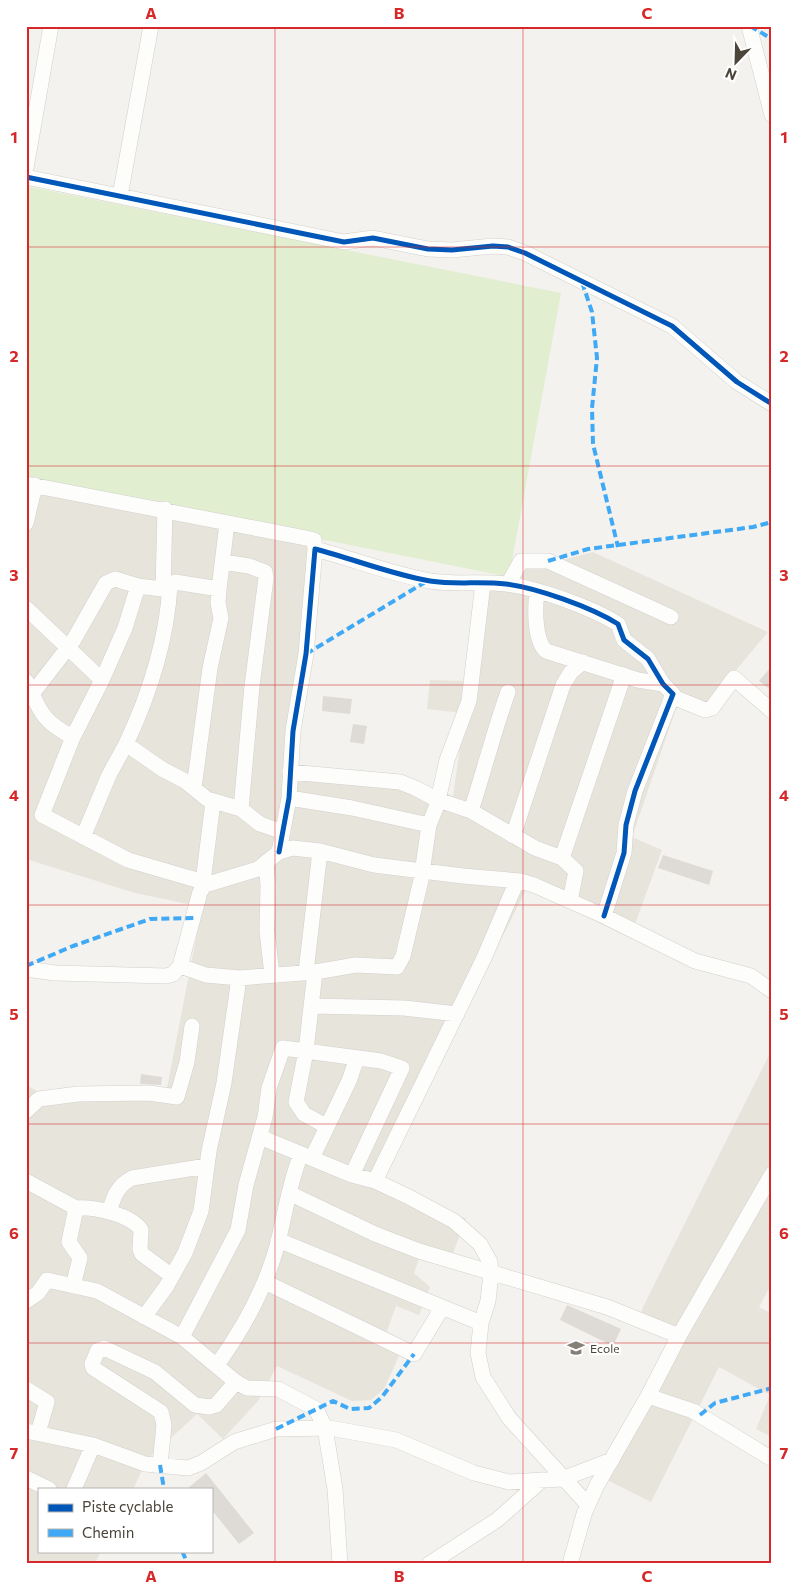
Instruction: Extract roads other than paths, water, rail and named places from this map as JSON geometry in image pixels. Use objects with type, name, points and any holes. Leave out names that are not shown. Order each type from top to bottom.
[{"type":"street","points":[[26,168],[51,26]]},
{"type":"street","points":[[120,196],[151,26]]},
{"type":"street","points":[[748,26],[772,115]]},
{"type":"street","points":[[26,177],[344,242],[373,238],[428,248],[452,250],[493,246],[508,247],[548,263],[672,326],[737,382],[772,404]]},
{"type":"street","points":[[26,523],[31,485],[165,509],[313,539],[315,549],[306,654],[296,715],[289,798],[280,852]]},
{"type":"street","points":[[83,837],[152,682],[161,647],[167,589],[165,509]]},
{"type":"street","points":[[194,788],[210,668],[221,618],[218,603],[219,589],[228,523]]},
{"type":"street","points":[[315,549],[427,581],[448,584],[508,584],[566,600],[618,624],[624,640],[648,659],[663,684]]},
{"type":"street","points":[[508,584],[520,561],[548,561],[671,618]]},
{"type":"street","points":[[223,562],[259,568],[265,572],[266,578],[252,686],[241,809]]},
{"type":"street","points":[[73,737],[46,719],[38,710],[29,687],[68,648],[106,584],[115,579],[138,586],[167,589]]},
{"type":"street","points":[[167,589],[175,582],[219,589]]},
{"type":"street","points":[[180,966],[206,975],[239,978],[310,972],[356,965],[394,968],[398,966],[403,956],[422,871],[429,825],[438,800],[447,760],[469,701],[484,583]]},
{"type":"street","points":[[138,586],[125,628],[102,680],[73,737],[42,813],[44,817],[137,864],[205,882],[255,870],[280,852],[292,848],[320,851],[364,863],[529,883],[604,916],[695,961],[751,976],[772,991]]},
{"type":"street","points":[[537,592],[536,624],[544,649],[624,675],[663,684],[672,690],[673,697],[635,791],[626,825],[624,853],[604,916]]},
{"type":"street","points":[[26,608],[102,680]]},
{"type":"street","points":[[513,836],[563,685],[570,672],[583,662]]},
{"type":"street","points":[[562,858],[624,675]]},
{"type":"street","points":[[673,697],[705,710],[712,708],[734,678],[772,711]]},
{"type":"street","points":[[471,811],[488,758],[493,734],[508,692]]},
{"type":"street","points":[[126,744],[194,788],[202,796],[213,802],[241,809],[260,824],[283,832]]},
{"type":"street","points":[[290,772],[400,782],[438,800],[471,811],[535,848],[562,858],[576,871],[570,901]]},
{"type":"street","points":[[289,798],[352,808],[397,820],[429,825]]},
{"type":"street","points":[[26,969],[55,973],[166,976],[173,974],[180,966],[200,892],[205,882],[213,802]]},
{"type":"street","points":[[320,851],[310,972],[311,1006],[306,1052],[296,1102],[304,1114],[326,1126]]},
{"type":"street","points":[[266,862],[268,885],[267,931],[272,975]]},
{"type":"street","points":[[375,1181],[457,1014],[517,881]]},
{"type":"street","points":[[144,1318],[172,1276],[194,1232],[202,1206],[207,1166],[224,1083],[239,978]]},
{"type":"street","points":[[311,1006],[404,1008],[457,1014]]},
{"type":"street","points":[[26,1110],[39,1099],[78,1094],[149,1093],[178,1096],[187,1062],[192,1026]]},
{"type":"street","points":[[182,1337],[238,1230],[246,1184],[260,1137],[269,1088],[281,1050],[286,1048],[389,1062],[402,1069],[352,1175]]},
{"type":"street","points":[[216,1364],[243,1324],[265,1282],[278,1240],[292,1176],[326,1126],[349,1080],[357,1058]]},
{"type":"street","points":[[260,1137],[352,1175],[375,1181],[436,1210],[461,1226],[485,1251],[490,1262],[490,1274],[488,1301],[481,1324],[478,1353],[481,1371],[488,1387],[509,1418],[562,1479],[588,1505]]},
{"type":"street","points":[[109,1212],[115,1192],[123,1183],[132,1178],[207,1166]]},
{"type":"street","points":[[570,1564],[588,1505],[679,1336],[768,1193],[772,1174]]},
{"type":"street","points":[[26,1181],[76,1208],[87,1207],[109,1212],[133,1222],[139,1226],[142,1232],[140,1249],[142,1254],[172,1276]]},
{"type":"street","points":[[289,1193],[393,1241],[490,1274],[545,1287],[607,1307],[679,1336]]},
{"type":"street","points":[[73,1286],[80,1258],[69,1244],[76,1208]]},
{"type":"street","points":[[278,1240],[481,1324]]},
{"type":"street","points":[[26,1301],[38,1293],[47,1280],[97,1291],[182,1337],[236,1382],[247,1388],[278,1389],[293,1395],[316,1409],[325,1428],[335,1490],[340,1564]]},
{"type":"street","points":[[265,1282],[414,1354],[431,1330],[442,1308]]},
{"type":"street","points":[[160,1465],[164,1425],[161,1412],[93,1368],[92,1364],[98,1350],[104,1348],[146,1367],[163,1378],[190,1401],[200,1406],[216,1405],[236,1382]]},
{"type":"street","points":[[26,1389],[47,1402],[32,1432],[93,1445],[131,1461],[160,1465],[188,1468],[201,1463],[234,1442],[276,1428],[325,1428],[396,1440],[498,1481],[562,1479],[612,1460]]},
{"type":"street","points":[[648,1396],[693,1410],[772,1459]]},
{"type":"street","points":[[74,1488],[93,1445]]},
{"type":"street","points":[[26,1478],[47,1488]]},
{"type":"street","points":[[429,1564],[497,1520],[542,1480]]},
{"type":"place","name":"Ecole","points":[[576,1348]]}]
